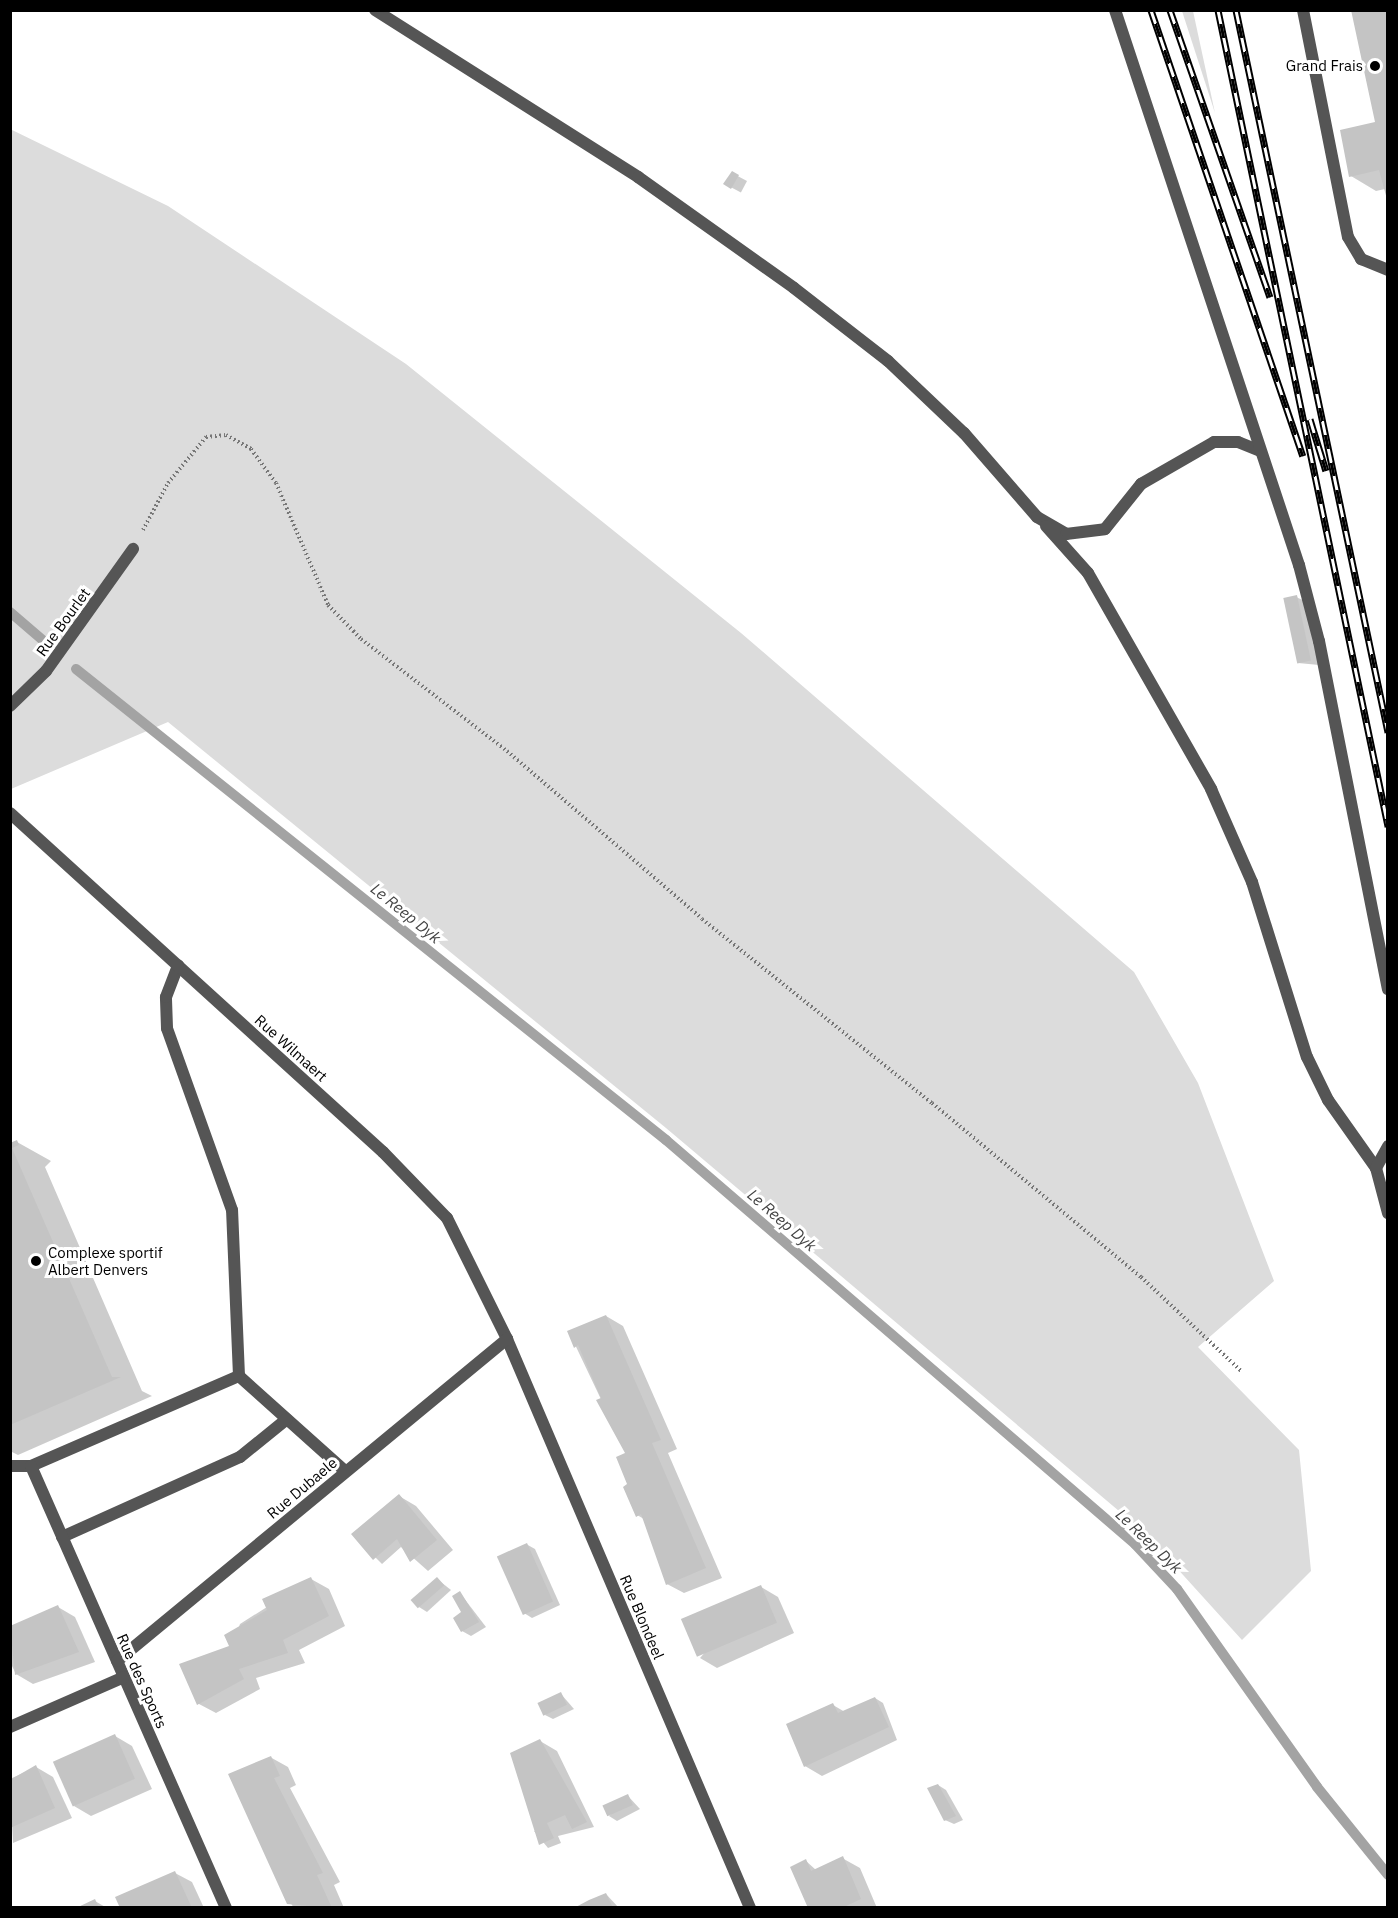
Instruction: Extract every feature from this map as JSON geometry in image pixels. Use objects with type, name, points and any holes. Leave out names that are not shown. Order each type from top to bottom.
[{"type":"street","points":[[375,10],[638,177],[794,288],[913,385],[1088,573],[1211,789],[1252,882],[1307,1057],[1328,1100],[1376,1168],[1388,1213]]},
{"type":"street","points":[[1115,10],[1260,451],[1319,641],[1388,989]]},
{"type":"street","points":[[1303,10],[1348,237],[1361,259],[1388,270]]},
{"type":"street","points":[[1037,516],[1066,534],[1106,529],[1141,484],[1214,442],[1238,442],[1260,451]]},
{"type":"street","name":"Rue Bourlet","points":[[10,706],[46,671],[133,549]]},
{"type":"street","name":"Rue Wilmaert","points":[[10,813],[432,1200],[456,1233],[507,1339]]},
{"type":"street","points":[[178,965],[166,997],[167,1028],[232,1210],[239,1376],[345,1471]]},
{"type":"street","points":[[1376,1168],[1388,1146]]},
{"type":"street","name":"Rue Dubaele","points":[[117,1661],[507,1339]]},
{"type":"street","name":"Rue Blondeel","points":[[507,1339],[750,1908]]},
{"type":"street","points":[[10,1466],[31,1466],[239,1376]]},
{"type":"street","points":[[62,1537],[240,1457],[286,1419]]},
{"type":"street","name":"Rue des Sports","points":[[31,1466],[226,1908]]},
{"type":"street","points":[[10,1727],[124,1677]]},
{"type":"path","points":[[133,549],[168,483],[206,437],[226,435],[251,449],[276,483],[328,605],[361,639],[507,751],[702,919],[932,1102],[1141,1277],[1242,1372]]},
{"type":"shaded area","points":[[1182,11],[1193,11],[1215,113]]},
{"type":"shaded area","points":[[10,129],[168,206],[406,364],[741,633],[1134,972],[1198,1083],[1274,1281],[1198,1347],[1299,1450],[1311,1571],[1242,1640],[1145,1533],[666,1128],[168,722],[11,789]]},
{"type":"building","name":"Grand Frais","points":[[1351,10],[1388,10],[1388,203],[1379,170],[1349,177],[1340,130],[1375,122]]},
{"type":"building","points":[[732,171],[739,175],[731,189],[723,184]]},
{"type":"building","points":[[1297,595],[1311,661],[1297,663],[1283,598]]},
{"type":"building","name":"Complexe sportif Albert Denvers","points":[[17,1140],[19,1145],[12,1148],[112,1377],[121,1377],[10,1425],[10,1143]]},
{"type":"building","points":[[606,1315],[661,1440],[652,1443],[706,1568],[666,1585],[641,1514],[636,1517],[623,1487],[627,1484],[616,1457],[625,1453],[596,1400],[601,1398],[578,1345],[574,1348],[567,1331]]},
{"type":"building","points":[[399,1494],[437,1540],[410,1562],[397,1539],[373,1560],[351,1534]]},
{"type":"building","points":[[527,1543],[553,1601],[523,1615],[497,1556]]},
{"type":"building","points":[[311,1577],[329,1616],[283,1640],[288,1653],[239,1669],[244,1679],[197,1705],[179,1664],[229,1646],[224,1635],[267,1610],[262,1599]]},
{"type":"building","points":[[437,1577],[444,1585],[418,1608],[411,1600]]},
{"type":"building","points":[[761,1585],[777,1623],[697,1657],[681,1619]]},
{"type":"building","points":[[460,1591],[479,1622],[461,1632],[453,1618],[461,1612],[452,1596]]},
{"type":"building","points":[[58,1605],[79,1652],[15,1675],[10,1626]]},
{"type":"building","points":[[561,1692],[567,1705],[543,1716],[537,1703]]},
{"type":"building","points":[[875,1697],[889,1727],[804,1767],[786,1724],[833,1703],[838,1713]]},
{"type":"building","points":[[115,1734],[135,1779],[73,1806],[53,1762]]},
{"type":"building","points":[[540,1739],[587,1822],[572,1829],[565,1815],[547,1823],[554,1838],[539,1845],[510,1753]]},
{"type":"building","points":[[271,1756],[280,1776],[274,1778],[323,1873],[317,1875],[332,1908],[287,1904],[228,1774]]},
{"type":"building","points":[[36,1765],[55,1808],[10,1828],[10,1780]]},
{"type":"building","points":[[938,1784],[956,1816],[944,1821],[927,1788]]},
{"type":"building","points":[[628,1794],[633,1805],[607,1816],[602,1805]]},
{"type":"building","points":[[843,1856],[861,1899],[842,1908],[808,1908],[790,1867],[806,1859],[811,1871]]},
{"type":"building","points":[[175,1871],[192,1908],[120,1908],[115,1897]]},
{"type":"building","points":[[606,1893],[613,1908],[574,1908],[589,1900]]},
{"type":"building","points":[[95,1899],[99,1908],[76,1908]]},
{"type":"waterway","name":"Le Reep Dyk","points":[[10,612],[46,643]]},
{"type":"waterway","name":"Le Reep Dyk","points":[[76,669],[666,1140],[1135,1544],[1177,1589],[1317,1787],[1388,1875]]},
{"type":"railway","points":[[1151,10],[1303,456]]},
{"type":"railway","points":[[1170,10],[1270,297]]},
{"type":"railway","points":[[1218,10],[1388,826]]},
{"type":"railway","points":[[1236,10],[1388,732]]},
{"type":"railway","points":[[1310,419],[1326,471]]},
{"type":"place","name":"Grand Frais","points":[[1375,66]]},
{"type":"place","name":"Complexe sportif Albert Denvers","points":[[36,1261]]}]
